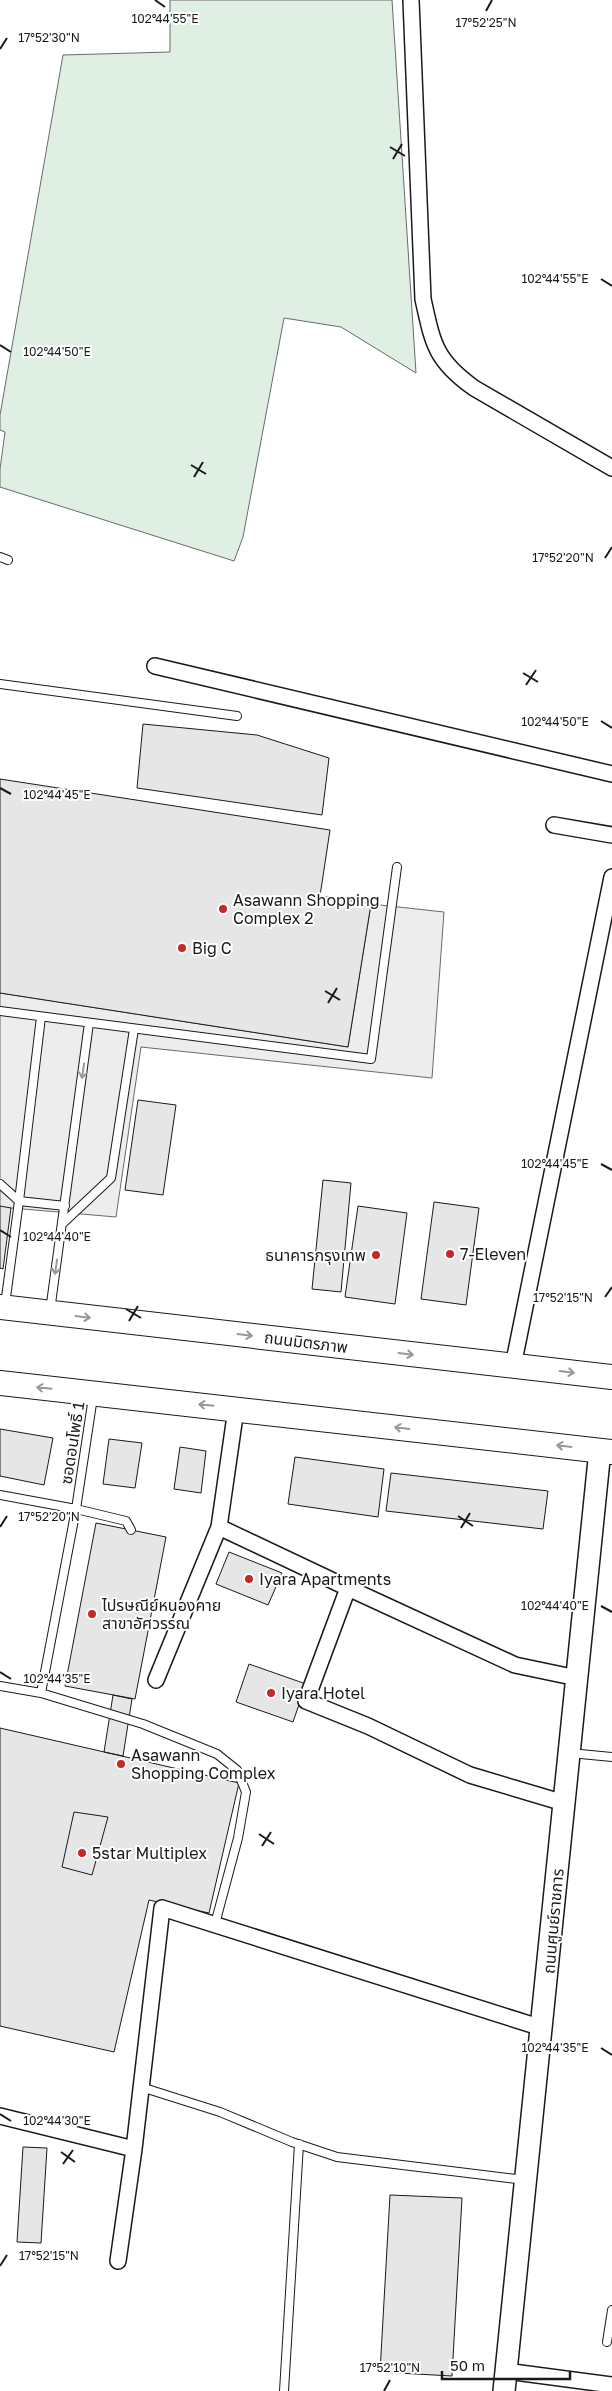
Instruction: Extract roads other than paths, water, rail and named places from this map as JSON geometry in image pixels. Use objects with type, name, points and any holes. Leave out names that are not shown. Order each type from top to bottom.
[{"type":"main road","name":"ถนนมิตรภาพ","points":[[2,1307],[612,1378]]},
{"type":"main road","points":[[0,1383],[606,1451]]},
{"type":"street","points":[[411,0],[424,299],[431,335],[440,358],[454,374],[474,388],[612,468]]},
{"type":"street","points":[[155,666],[612,774]]},
{"type":"street","points":[[554,825],[612,835]]},
{"type":"street","points":[[513,1366],[612,877]]},
{"type":"street","points":[[156,1680],[219,1527],[236,1409]]},
{"type":"street","name":"ถนนศูนย์ราชการ","points":[[505,2381],[577,1678],[606,1451]]},
{"type":"street","points":[[219,1527],[515,1665],[577,1678]]},
{"type":"street","points":[[348,1588],[306,1700],[368,1726],[470,1775],[564,1803]]},
{"type":"street","points":[[118,2261],[134,2149],[162,1908],[542,2028]]},
{"type":"street","points":[[0,2116],[134,2149]]},
{"type":"street","points":[[505,2381],[612,2385]]},
{"type":"lane","points":[[0,684],[237,716]]},
{"type":"lane","points":[[0,1011],[371,1059],[396,867]]},
{"type":"lane","points":[[2,1307],[19,1201],[41,1017]]},
{"type":"lane","points":[[49,1313],[90,1023]]},
{"type":"lane","points":[[62,1224],[111,1178],[134,1029]]},
{"type":"lane","points":[[0,1184],[19,1201],[65,1206]]},
{"type":"lane","name":"ซอดอนโพธิ์ 1","points":[[0,1495],[76,1509],[94,1394]]},
{"type":"lane","points":[[42,1693],[76,1509],[126,1520],[131,1530]]},
{"type":"lane","points":[[0,1686],[42,1693],[143,1724],[217,1754],[237,1770],[246,1792],[238,1838],[215,1924]]},
{"type":"lane","points":[[570,1752],[612,1757]]},
{"type":"lane","points":[[141,2087],[220,2112],[299,2144],[337,2157],[526,2180]]},
{"type":"lane","points":[[284,2391],[299,2144]]},
{"type":"lane","points":[[607,2342],[612,2310]]},
{"type":"place","name":"Asawann Shopping Complex 2","points":[[223,909]]},
{"type":"place","name":"Big C","points":[[182,948]]},
{"type":"place","name":"7-Eleven","points":[[450,1254]]},
{"type":"place","name":"ธนาคารกรุงเทพ","points":[[376,1255]]},
{"type":"place","name":"Iyara Apartments","points":[[249,1579]]},
{"type":"place","name":"ไปรษณีย์หนองคาย สาขาอัศวรรณ","points":[[92,1614]]},
{"type":"place","name":"Iyara Hotel","points":[[271,1693]]},
{"type":"place","name":"Asawann Shopping Complex","points":[[121,1764]]},
{"type":"place","name":"5star Multiplex","points":[[82,1853]]}]
